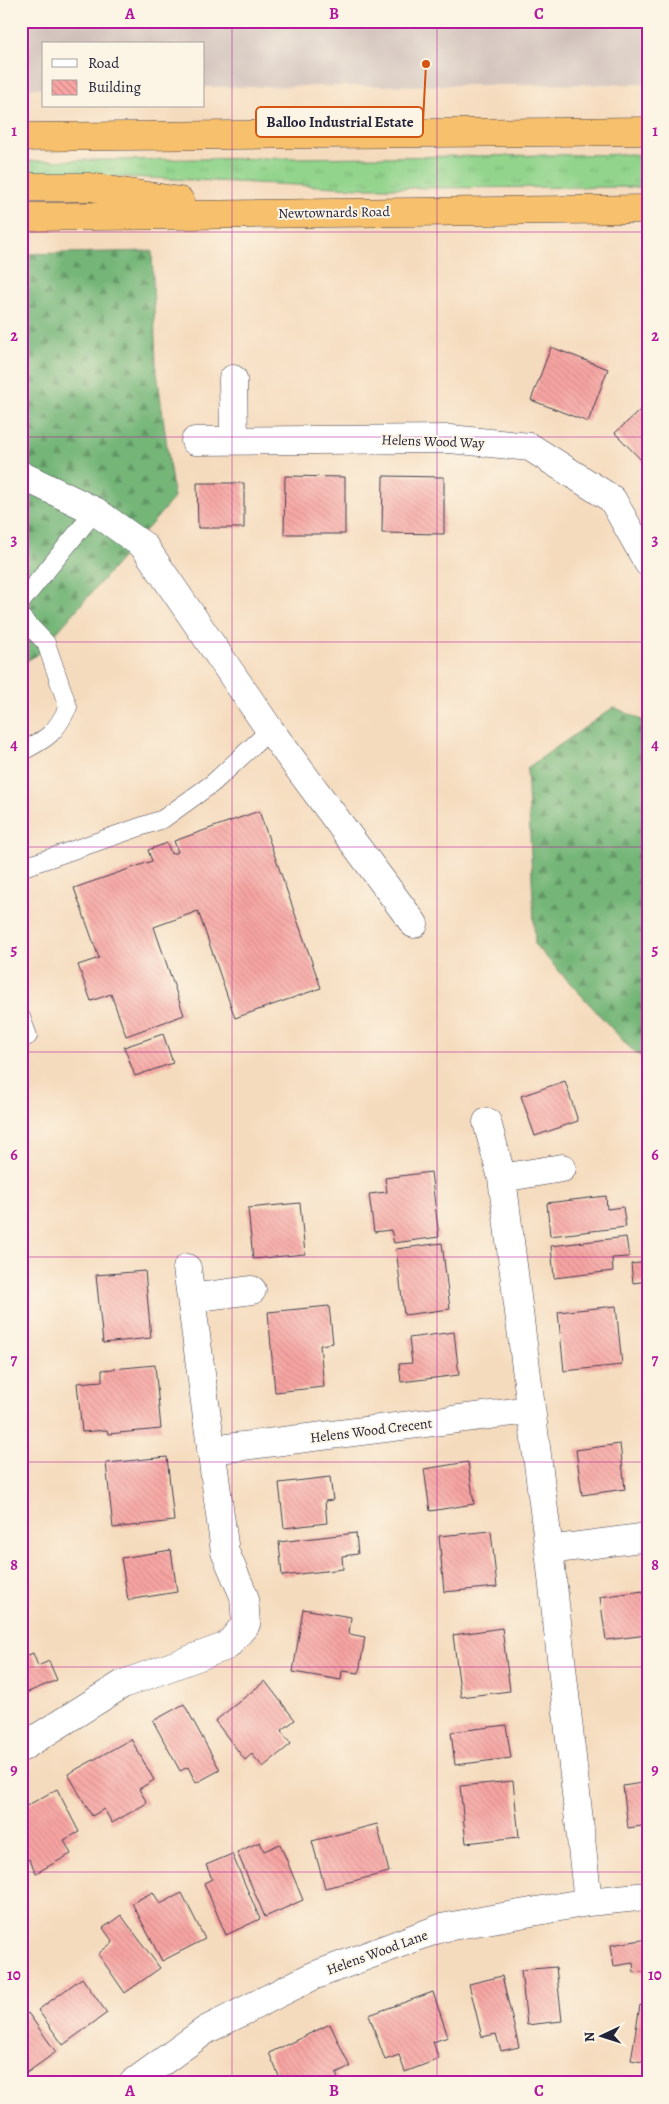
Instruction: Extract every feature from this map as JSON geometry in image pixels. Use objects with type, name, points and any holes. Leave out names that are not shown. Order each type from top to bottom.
[{"type":"highway","points":[[21,137],[648,131]]},
{"type":"highway","points":[[21,187],[90,187],[251,213]]},
{"type":"highway","name":"Newtownards Road","points":[[21,217],[648,209]]},
{"type":"street","points":[[233,379],[234,440]]},
{"type":"street","name":"Helens Wood Way","points":[[195,440],[450,439],[530,447],[612,499],[648,563]]},
{"type":"street","points":[[21,475],[95,511],[144,546],[270,730],[414,924]]},
{"type":"street","points":[[486,1122],[502,1178],[549,1550],[588,1902]]},
{"type":"street","points":[[502,1178],[562,1168]]},
{"type":"street","points":[[21,1748],[123,1684],[227,1646],[246,1624],[244,1596],[225,1552],[187,1268]]},
{"type":"street","points":[[191,1298],[252,1290]]},
{"type":"street","name":"Helens Wood Crecent","points":[[211,1450],[530,1410]]},
{"type":"street","points":[[549,1550],[648,1538]]},
{"type":"street","name":"Helens Wood Lane","points":[[133,2083],[206,2030],[313,1976],[442,1928],[588,1902],[648,1896]]},
{"type":"lane","points":[[21,602],[95,511]]},
{"type":"lane","points":[[21,616],[46,643],[68,707],[59,727],[41,742],[21,752]]},
{"type":"lane","points":[[21,868],[163,819],[212,783],[270,730]]},
{"type":"lane","points":[[21,1017],[28,1036]]},
{"type":"shaded area","points":[[21,21],[648,21],[648,84],[205,87],[205,42],[42,42],[42,88],[21,88]]},
{"type":"green space","points":[[648,154],[648,187],[359,188],[130,177],[21,177],[21,161]]},
{"type":"green space","points":[[152,251],[156,365],[174,498],[37,655],[21,664],[21,254]]},
{"type":"green space","points":[[614,707],[648,723],[648,1063],[628,1046],[535,945],[527,768]]},
{"type":"building","points":[[551,347],[608,369],[588,422],[531,400]]},
{"type":"building","points":[[648,403],[648,467],[615,433]]},
{"type":"building","points":[[285,476],[345,477],[345,534],[284,534]]},
{"type":"building","points":[[383,476],[444,477],[444,534],[382,533]]},
{"type":"building","points":[[197,483],[244,483],[244,528],[198,528]]},
{"type":"building","points":[[259,811],[321,988],[235,1018],[198,911],[154,927],[184,1015],[126,1036],[111,994],[91,1001],[78,965],[99,958],[74,888],[152,861],[148,850],[167,843],[171,854],[178,852],[174,841]]},
{"type":"building","points":[[163,1034],[173,1063],[135,1076],[124,1047]]},
{"type":"building","points":[[565,1081],[578,1121],[535,1136],[521,1096]]},
{"type":"building","points":[[431,1172],[439,1237],[394,1243],[391,1230],[374,1232],[369,1194],[387,1192],[385,1178]]},
{"type":"building","points":[[606,1196],[607,1209],[623,1207],[626,1227],[550,1236],[547,1203]]},
{"type":"building","points":[[300,1203],[305,1254],[253,1259],[248,1208]]},
{"type":"building","points":[[626,1237],[629,1257],[612,1258],[613,1271],[554,1278],[551,1246]]},
{"type":"building","points":[[442,1243],[450,1309],[404,1315],[396,1249]]},
{"type":"building","points":[[648,1262],[648,1281],[633,1283],[631,1264]]},
{"type":"building","points":[[145,1271],[151,1338],[103,1343],[96,1275]]},
{"type":"building","points":[[329,1306],[333,1343],[320,1345],[324,1387],[275,1392],[268,1312]]},
{"type":"building","points":[[616,1306],[622,1365],[564,1371],[558,1312]]},
{"type":"building","points":[[454,1332],[459,1375],[401,1382],[399,1364],[412,1363],[409,1338]]},
{"type":"building","points":[[155,1365],[161,1429],[108,1434],[107,1430],[82,1432],[77,1383],[102,1381],[102,1370]]},
{"type":"building","points":[[620,1444],[625,1489],[582,1495],[576,1450]]},
{"type":"building","points":[[167,1457],[174,1521],[113,1528],[106,1463]]},
{"type":"building","points":[[468,1462],[474,1504],[430,1511],[424,1469]]},
{"type":"building","points":[[330,1477],[333,1500],[325,1501],[327,1523],[284,1528],[279,1483]]},
{"type":"building","points":[[491,1531],[497,1587],[444,1592],[439,1536]]},
{"type":"building","points":[[356,1533],[358,1554],[342,1556],[343,1569],[282,1576],[279,1542]]},
{"type":"building","points":[[171,1550],[177,1592],[128,1600],[121,1558]]},
{"type":"building","points":[[643,1591],[648,1635],[606,1640],[600,1597]]},
{"type":"building","points":[[303,1609],[351,1617],[349,1634],[365,1637],[359,1673],[342,1671],[341,1680],[293,1672]]},
{"type":"building","points":[[502,1628],[510,1691],[461,1697],[453,1635]]},
{"type":"building","points":[[33,1653],[38,1666],[49,1661],[57,1680],[21,1695],[21,1658]]},
{"type":"building","points":[[265,1681],[295,1720],[281,1731],[291,1744],[263,1767],[252,1754],[245,1760],[215,1721]]},
{"type":"building","points":[[184,1704],[220,1770],[196,1783],[188,1767],[180,1771],[153,1721]]},
{"type":"building","points":[[506,1725],[511,1758],[455,1765],[451,1732]]},
{"type":"building","points":[[131,1739],[154,1780],[139,1789],[147,1803],[112,1823],[104,1809],[92,1816],[68,1774]]},
{"type":"building","points":[[513,1781],[519,1837],[466,1843],[460,1786]]},
{"type":"building","points":[[648,1782],[648,1825],[628,1828],[623,1786]]},
{"type":"building","points":[[57,1789],[79,1832],[64,1840],[71,1854],[36,1873],[29,1859],[21,1863],[21,1809]]},
{"type":"building","points":[[377,1824],[389,1872],[325,1888],[312,1841]]},
{"type":"building","points":[[260,1842],[264,1851],[280,1844],[303,1900],[265,1917],[237,1852]]},
{"type":"building","points":[[232,1854],[260,1919],[226,1935],[204,1883],[212,1879],[206,1865]]},
{"type":"building","points":[[153,1892],[160,1904],[182,1893],[205,1939],[162,1961],[132,1903]]},
{"type":"building","points":[[121,1915],[160,1968],[125,1993],[98,1954],[113,1942],[103,1928]]},
{"type":"building","points":[[648,1939],[648,1971],[634,1973],[633,1963],[614,1966],[611,1945]]},
{"type":"building","points":[[556,1967],[562,2021],[527,2025],[521,1970]]},
{"type":"building","points":[[502,1976],[519,2047],[501,2051],[496,2034],[482,2037],[469,1984]]},
{"type":"building","points":[[82,1978],[107,2013],[63,2045],[38,2010]]},
{"type":"building","points":[[433,1992],[448,2037],[433,2042],[439,2059],[405,2072],[399,2055],[385,2060],[369,2015]]},
{"type":"building","points":[[640,2005],[648,2006],[648,2063],[631,2060]]},
{"type":"building","points":[[28,2013],[56,2052],[21,2077],[21,2019]]},
{"type":"building","points":[[330,2024],[350,2067],[336,2074],[340,2083],[282,2083],[269,2053]]},
{"type":"place","name":"Balloo Industrial Estate","points":[[426,64]]}]
